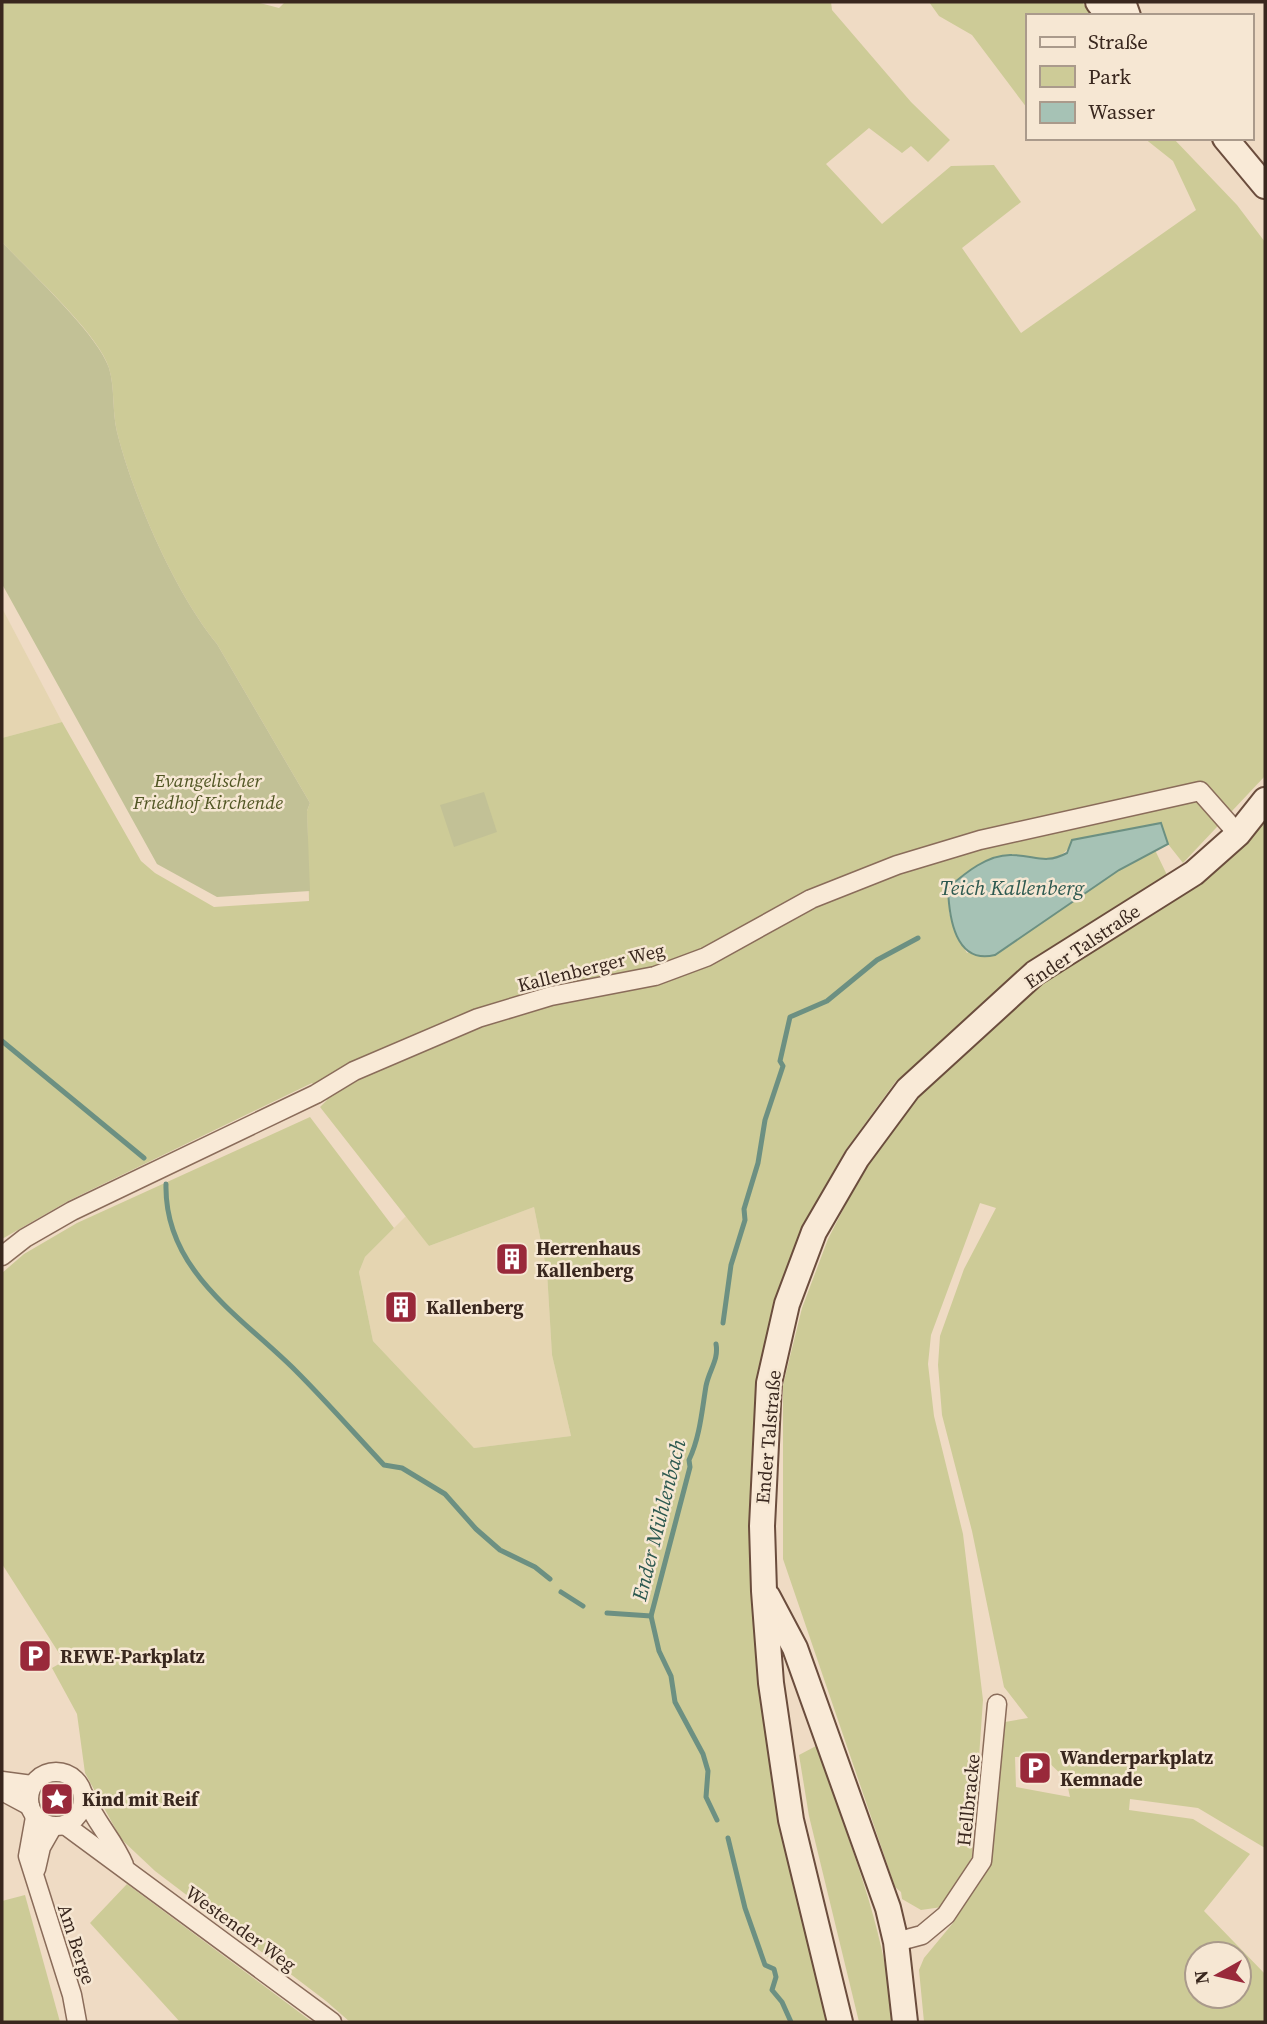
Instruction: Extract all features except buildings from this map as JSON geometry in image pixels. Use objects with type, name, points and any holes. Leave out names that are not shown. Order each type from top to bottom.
[{"type":"main road","points":[[1227,140],[1265,186]]},
{"type":"main road","name":"Ender Talstraße","points":[[840,2022],[791,1820],[771,1683],[764,1591],[762,1526],[769,1383],[787,1304],[814,1232],[857,1158],[908,1088],[1035,974],[1194,873],[1238,834],[1265,800]]},
{"type":"main road","points":[[764,1591],[795,1647],[888,1908],[896,1942],[905,2022]]},
{"type":"street","name":"Kallenberger Weg","points":[[2,1256],[25,1238],[72,1211],[316,1094],[366,1066],[478,1018],[551,996],[655,976],[706,957],[811,899],[897,865],[980,841],[1200,791],[1238,834]]},
{"type":"street","name":"Hellbracke","points":[[896,1942],[922,1935],[947,1915],[982,1861],[997,1704]]},
{"type":"street","points":[[2,1780],[32,1785],[49,1772],[67,1773],[77,1780],[83,1795],[80,1813],[59,1826],[41,1847],[33,1879]]},
{"type":"street","points":[[32,1785],[33,1811]]},
{"type":"street","points":[[2,1791],[59,1826]]},
{"type":"street","name":"Westender Weg","points":[[83,1795],[90,1810],[118,1849],[126,1868]]},
{"type":"street","name":"Am Berge","points":[[33,1811],[28,1856],[33,1879],[72,1995],[77,2022]]},
{"type":"street","name":"Westender Weg","points":[[59,1826],[126,1868],[332,2022]]},
{"type":"shaded area","points":[[2,608],[62,722],[2,738]]},
{"type":"shaded area","points":[[534,1207],[547,1272],[552,1355],[571,1436],[474,1448],[373,1341],[359,1272],[365,1257],[407,1215],[429,1246]]},
{"type":"green space","points":[[2,2],[256,2],[279,8],[285,2],[831,2],[832,10],[911,102],[950,140],[928,162],[911,146],[902,153],[869,128],[826,164],[882,224],[951,166],[994,165],[1021,202],[962,248],[1021,333],[1196,210],[1173,161],[1147,140],[1175,140],[1237,205],[1265,242],[1265,776],[1183,863],[1168,844],[1161,823],[1073,840],[1062,854],[1047,859],[1012,855],[949,912],[956,935],[967,953],[1155,850],[1167,875],[1033,964],[896,1081],[845,1151],[802,1227],[775,1300],[757,1379],[749,1523],[754,1610],[830,2022],[350,2022],[155,1871],[121,1839],[85,1773],[77,1714],[52,1668],[64,1661],[2,1564],[2,1273],[24,1254],[77,1223],[310,1117],[394,1228],[365,1257],[359,1272],[373,1341],[474,1448],[571,1436],[552,1355],[547,1272],[534,1207],[429,1246],[320,1107],[327,1100],[312,1083],[70,1200],[2,1239],[2,738],[62,722],[141,861],[155,873],[214,907],[309,901],[307,811],[310,803],[217,644],[186,598],[157,543],[124,457],[115,424],[111,376],[102,354],[77,320],[2,242]]},
{"type":"green space","points":[[929,2],[1082,2],[1091,14],[1026,14],[1026,107],[972,35],[939,16]]},
{"type":"green space","name":"Evangelischer Friedhof Kirchende","points":[[2,242],[77,320],[109,368],[117,432],[133,485],[157,543],[186,598],[217,644],[310,803],[307,811],[310,891],[217,897],[157,864],[2,584]]},
{"type":"green space","points":[[484,792],[497,832],[454,847],[440,805]]},
{"type":"green space","points":[[1265,818],[1265,1848],[1198,1808],[1130,1799],[1129,1810],[1193,1819],[1250,1854],[1204,1911],[1232,1940],[1183,1940],[1183,2010],[1253,2010],[1253,1962],[1265,1974],[1265,2022],[924,2022],[919,1970],[924,1958],[953,1923],[990,1865],[1005,1722],[1028,1718],[1004,1687],[972,1531],[942,1415],[938,1365],[940,1336],[964,1269],[996,1208],[980,1203],[931,1335],[928,1364],[934,1416],[963,1534],[983,1700],[972,1857],[942,1907],[921,1910],[902,1899],[901,1892],[895,1887],[783,1559],[783,1385],[802,1308],[828,1239],[866,1165],[915,1095],[1043,981]],"holes":[[[1042,1756],[1066,1779],[1070,1797],[1016,1787],[1015,1757]]]},
{"type":"green space","points":[[816,1746],[874,1918],[883,1954],[892,2022],[859,2022],[809,1816],[799,1755]]},
{"type":"green space","points":[[127,1884],[313,2022],[180,2022],[90,1923]]},
{"type":"green space","points":[[25,1895],[60,2022],[2,2022],[2,1901]]},
{"type":"water","name":"Teich Kallenberg","points":[[1161,823],[1168,844],[1119,870],[995,955],[971,953],[957,936],[950,912],[948,888],[977,866],[1003,856],[1059,857],[1067,853],[1072,840]]},
{"type":"waterway","name":"Ender Mühlenbach","points":[[723,1323],[731,1265],[745,1220],[744,1209],[758,1163],[765,1120],[783,1066],[780,1061],[790,1017],[827,1001],[877,960],[918,938]]},
{"type":"waterway","points":[[2,1041],[144,1158]]},
{"type":"waterway","points":[[166,1184],[169,1215],[178,1242],[192,1267],[230,1311],[296,1371],[384,1465],[402,1468],[445,1494],[476,1529],[500,1550],[535,1567],[550,1579]]},
{"type":"waterway","name":"Ender Mühlenbach","points":[[716,1344],[716,1355],[706,1386],[698,1433],[689,1460],[690,1467],[651,1616],[659,1651],[671,1676],[675,1702],[703,1754],[708,1771],[706,1797],[717,1820]]},
{"type":"waterway","points":[[561,1592],[583,1606]]},
{"type":"waterway","points":[[607,1613],[651,1616]]},
{"type":"waterway","name":"Ender Mühlenbach","points":[[728,1838],[745,1908],[765,1965],[774,1969],[776,1977],[772,1990],[782,2002],[791,2022]]},
{"type":"place","name":"Herrenhaus Kallenberg","points":[[512,1259]]},
{"type":"place","name":"Kallenberg","points":[[401,1307]]},
{"type":"place","name":"REWE-Parkplatz","points":[[35,1656]]},
{"type":"place","name":"Wanderparkplatz Kemnade","points":[[1035,1768]]},
{"type":"place","name":"Kind mit Reif","points":[[57,1799]]}]
